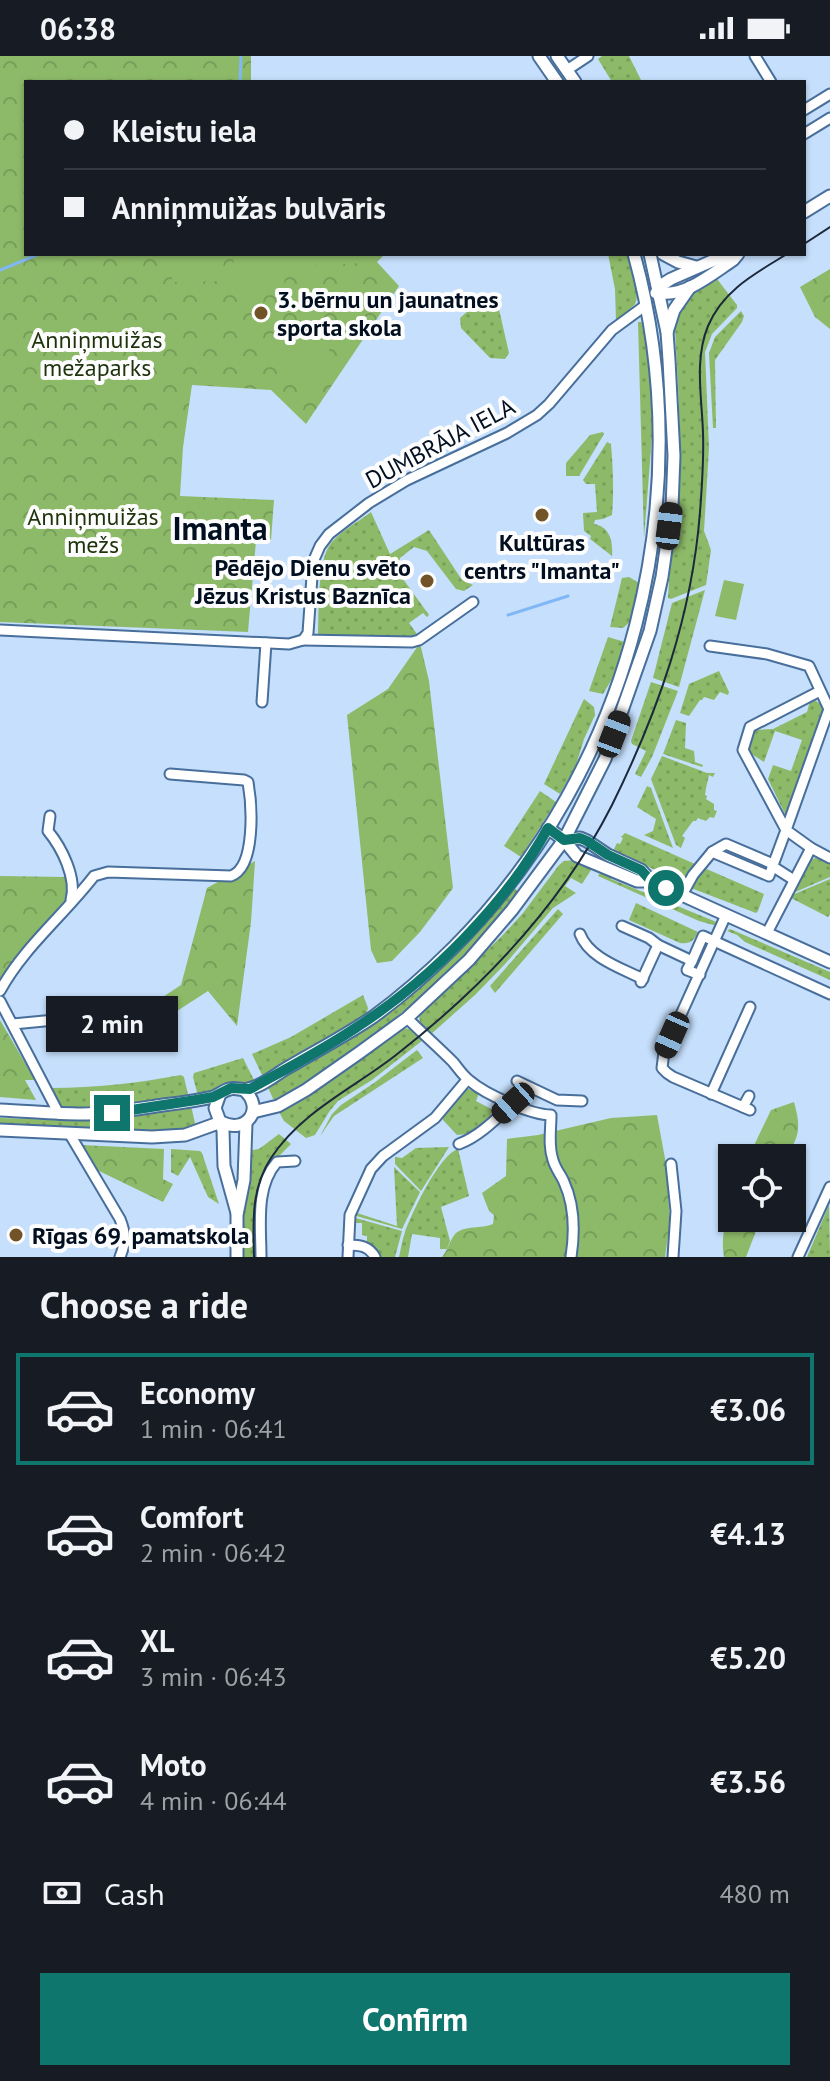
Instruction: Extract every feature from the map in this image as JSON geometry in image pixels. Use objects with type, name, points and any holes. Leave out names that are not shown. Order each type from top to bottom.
[{"type":"street","points":[[539,56],[556,80]]},
{"type":"street","points":[[557,56],[574,80]]},
{"type":"street","points":[[567,70],[588,56]]},
{"type":"street","points":[[755,56],[770,80]]},
{"type":"street","points":[[806,109],[830,94]]},
{"type":"street","points":[[806,133],[830,118]]},
{"type":"street","points":[[806,211],[830,196]]},
{"type":"street","points":[[0,1110],[59,1114],[112,1113],[181,1103],[220,1094],[231,1088],[250,1089],[336,1041],[412,986],[487,913],[538,847],[586,762],[610,704],[633,637],[648,575],[658,492],[659,432],[656,371],[634,256]]},
{"type":"street","points":[[0,1130],[152,1137],[194,1132],[221,1122],[236,1126],[306,1090],[407,1018],[469,960],[512,910],[564,840],[605,759],[640,663],[657,599],[672,507],[674,456],[667,332],[650,256]]},
{"type":"street","points":[[667,256],[696,267]]},
{"type":"street","points":[[646,305],[663,284],[723,256]]},
{"type":"street","points":[[658,292],[667,294],[690,287],[736,256]]},
{"type":"street","points":[[667,332],[674,310],[690,287]]},
{"type":"street","name":"DUMBRĀJA IELA","points":[[303,640],[308,633],[313,562],[329,534],[369,503],[407,480],[507,433],[537,415],[612,330],[646,305]]},
{"type":"street","points":[[0,630],[289,644],[303,640],[412,642],[473,602]]},
{"type":"street","points":[[262,702],[266,643]]},
{"type":"street","points":[[710,646],[804,663],[809,666],[829,709],[773,865]]},
{"type":"street","points":[[820,691],[750,727],[743,750],[786,830],[830,858]]},
{"type":"street","points":[[0,991],[8,977],[94,876],[101,873],[238,874],[247,860],[249,848],[248,782],[170,774]]},
{"type":"street","points":[[50,816],[48,831],[56,841],[71,878],[72,897],[68,907]]},
{"type":"street","points":[[548,828],[564,840],[577,856],[637,881],[651,881]]},
{"type":"street","points":[[564,840],[580,838],[587,841],[641,870],[651,881],[830,962]]},
{"type":"street","points":[[682,895],[693,875],[712,852],[726,844],[773,865],[794,880]]},
{"type":"street","points":[[767,933],[811,848]]},
{"type":"street","points":[[726,915],[664,1052],[662,1068],[673,1077],[747,1109],[749,1096]]},
{"type":"street","points":[[622,926],[692,961]]},
{"type":"street","points":[[580,934],[584,945],[592,952],[642,980],[658,945]]},
{"type":"street","points":[[700,975],[687,970],[703,936],[830,994]]},
{"type":"street","points":[[0,1001],[59,1114]]},
{"type":"street","points":[[13,1024],[96,1016],[106,1014],[117,1006]]},
{"type":"street","points":[[711,1094],[750,1007]]},
{"type":"street","points":[[407,1018],[467,1080],[480,1089],[539,1114],[551,1115],[553,1162],[571,1200],[574,1230],[571,1257]]},
{"type":"street","points":[[348,1257],[350,1215],[377,1162],[435,1118],[467,1080]]},
{"type":"street","points":[[517,1081],[557,1100],[582,1101]]},
{"type":"street","points":[[237,1257],[237,1215],[244,1180],[250,1097],[244,1090]]},
{"type":"street","points":[[220,1094],[215,1108],[223,1130],[224,1166],[237,1215]]},
{"type":"street","points":[[459,1144],[469,1140],[513,1103]]},
{"type":"street","points":[[69,1133],[125,1231],[126,1243],[120,1257]]},
{"type":"street","points":[[261,1257],[261,1198],[264,1186],[277,1162],[295,1161]]},
{"type":"street","points":[[671,1164],[676,1211],[673,1257]]},
{"type":"street","points":[[798,1257],[830,1187]]},
{"type":"street","points":[[348,1245],[360,1245],[375,1257]]},
{"type":"green space","name":"Anniņmuižas mežaparks","points":[[0,56],[251,56],[251,80],[24,80],[24,256],[383,256],[377,262],[399,286],[306,424],[271,390],[192,385],[180,496],[274,500],[271,540],[256,541],[248,632],[0,622]]},
{"type":"green space","points":[[602,56],[629,56],[641,80],[611,80],[598,59]]},
{"type":"green space","points":[[171,256],[223,256],[224,281],[172,282]]},
{"type":"green space","points":[[233,256],[283,256],[285,293],[236,295]]},
{"type":"green space","points":[[292,256],[376,256],[376,262],[293,267]]},
{"type":"green space","points":[[608,256],[627,256],[633,272],[637,300],[616,321],[615,289]]},
{"type":"green space","points":[[830,269],[830,329],[815,317],[800,287]]},
{"type":"green space","points":[[714,275],[737,308],[712,334],[705,352],[709,448],[704,531],[711,550],[706,585],[671,599],[668,598],[679,446],[675,328],[688,297]]},
{"type":"green space","points":[[477,303],[498,305],[509,353],[505,359],[490,358],[461,328],[460,318]]},
{"type":"green space","points":[[741,311],[744,316],[742,322],[715,360],[716,428],[713,428],[709,353],[715,337]]},
{"type":"green space","points":[[638,322],[644,325],[654,410],[644,538]]},
{"type":"green space","points":[[329,333],[330,378],[277,379],[276,334]]},
{"type":"green space","points":[[603,432],[579,476],[566,476],[566,463],[590,435]]},
{"type":"green space","points":[[607,442],[611,444],[612,453],[612,515],[595,520],[594,524],[604,528],[609,536],[612,556],[584,531],[583,513],[597,512],[595,484],[586,484],[583,480]]},
{"type":"green space","points":[[371,512],[390,554],[429,530],[462,580],[473,585],[464,591],[456,589],[427,551],[414,547],[400,558],[398,572],[429,615],[427,617],[423,613],[409,623],[417,634],[408,637],[318,635],[320,587],[326,551],[340,534]]},
{"type":"green space","points":[[629,577],[639,583],[631,621],[623,628],[610,627],[622,578]]},
{"type":"green space","points":[[724,580],[744,584],[736,620],[715,616]]},
{"type":"green space","points":[[705,590],[679,687],[653,678],[672,603]]},
{"type":"green space","points":[[608,637],[625,642],[616,672],[603,694],[589,691]]},
{"type":"green space","points":[[420,643],[429,681],[453,888],[420,932],[392,961],[377,963],[371,950],[347,715],[388,689]]},
{"type":"green space","points":[[719,671],[728,695],[720,692],[714,700],[704,697],[689,716],[680,713],[689,684]]},
{"type":"green space","points":[[651,682],[678,691],[641,777],[635,774],[646,751],[631,741]]},
{"type":"green space","points":[[584,699],[594,707],[595,715],[576,765],[560,794],[544,784]]},
{"type":"green space","points":[[813,699],[822,705],[823,714],[787,815],[768,779],[773,765],[791,771],[802,740],[775,731],[764,762],[747,751],[755,730],[773,729],[807,712]]},
{"type":"green space","points":[[676,720],[686,723],[685,748],[694,751],[695,762],[702,767],[663,754]]},
{"type":"green space","points":[[662,756],[707,773],[715,773],[713,777],[709,775],[705,795],[717,811],[714,818],[693,821],[682,836],[685,838],[681,848],[676,845],[651,779]]},
{"type":"green space","points":[[647,786],[651,788],[673,848],[644,835],[653,831],[656,819],[637,807]]},
{"type":"green space","points":[[540,791],[556,802],[521,857],[504,846]]},
{"type":"green space","points":[[625,833],[695,864],[680,883],[626,855],[623,859],[612,853]]},
{"type":"green space","points":[[817,857],[830,863],[830,877],[793,893],[809,861]]},
{"type":"green space","points":[[577,860],[593,867],[582,884],[571,878],[565,886],[576,893],[553,908],[506,963],[430,1035],[420,1024],[419,1014],[502,936],[559,865],[564,861]]},
{"type":"green space","points":[[255,861],[251,922],[237,1026],[208,991],[129,1042],[122,1024],[181,985],[207,888]]},
{"type":"green space","points":[[702,867],[764,894],[758,911],[756,913],[691,888]]},
{"type":"green space","points":[[601,871],[612,875],[611,879],[714,921],[717,926],[598,876]]},
{"type":"green space","points":[[0,876],[66,877],[67,898],[0,979]]},
{"type":"green space","points":[[830,879],[828,917],[791,898],[792,895]]},
{"type":"green space","points":[[515,888],[518,892],[477,943],[430,989],[354,1049],[275,1103],[266,1083],[319,1057],[381,1018],[416,991],[484,924]]},
{"type":"green space","points":[[636,903],[698,932],[693,940],[680,943],[629,920]]},
{"type":"green space","points":[[558,909],[563,914],[495,993],[490,986]]},
{"type":"green space","points":[[730,929],[830,972],[830,980],[745,942],[727,931]]},
{"type":"green space","points":[[363,995],[368,1008],[366,1015],[263,1077],[252,1054],[291,1037]]},
{"type":"green space","points":[[0,1020],[35,1080],[25,1080],[36,1100],[0,1097]]},
{"type":"green space","points":[[402,1028],[410,1029],[423,1040],[372,1080],[338,1101],[315,1135],[306,1138],[284,1121],[278,1110],[295,1099],[303,1100]]},
{"type":"green space","points":[[417,1050],[423,1058],[334,1116],[320,1136],[332,1114],[341,1105]]},
{"type":"green space","points":[[243,1058],[255,1082],[198,1096],[194,1073]]},
{"type":"green space","points":[[181,1075],[189,1099],[179,1097],[124,1106],[67,1110],[59,1106],[51,1088],[116,1084]]},
{"type":"green space","points":[[464,1089],[479,1093],[476,1101],[493,1110],[478,1127],[457,1135],[443,1120],[442,1114]]},
{"type":"green space","points":[[794,1102],[798,1132],[794,1144],[755,1144],[771,1110]]},
{"type":"green space","points":[[191,1105],[196,1128],[182,1132],[0,1125],[0,1118],[96,1119]]},
{"type":"green space","points":[[657,1115],[666,1164],[670,1223],[665,1257],[442,1257],[459,1231],[493,1224],[494,1215],[489,1211],[482,1193],[506,1176],[507,1139],[611,1118]]},
{"type":"green space","points":[[279,1134],[291,1144],[276,1159],[255,1215],[256,1257],[242,1257],[247,1151],[259,1149]]},
{"type":"green space","points":[[82,1145],[164,1149],[163,1179],[173,1184],[163,1202],[95,1169]]},
{"type":"green space","points":[[449,1147],[421,1191],[395,1164],[395,1157],[402,1158],[416,1148]]},
{"type":"green space","points":[[171,1149],[202,1153],[219,1204],[208,1197],[190,1157],[178,1176],[171,1172]]},
{"type":"green space","points":[[458,1149],[469,1196],[441,1207],[450,1241],[447,1249],[440,1249],[440,1238],[412,1234],[408,1257],[399,1257],[405,1232],[427,1186],[443,1162]]},
{"type":"green space","points":[[394,1167],[420,1192],[402,1229],[353,1215],[354,1212],[397,1226]]},
{"type":"green space","points":[[829,1205],[830,1257],[807,1257]]},
{"type":"green space","points":[[352,1217],[402,1231],[395,1257],[380,1257],[373,1246],[367,1244],[367,1236],[362,1235],[362,1223],[353,1223]]},
{"type":"green space","points":[[724,1232],[756,1232],[746,1257],[724,1257]]},
{"type":"waterway","points":[[240,80],[241,56]]},
{"type":"waterway","points":[[0,270],[34,256]]},
{"type":"waterway","points":[[508,615],[568,596]]},
{"type":"tram line","points":[[806,243],[830,227]]},
{"type":"tram line","points":[[254,1257],[254,1218],[260,1181],[264,1169],[284,1141],[313,1113],[428,1029],[489,972],[545,910],[592,841],[612,805],[658,699],[689,589],[700,512],[703,443],[700,366],[708,326],[731,292],[784,256]]},
{"type":"place","name":"3. bērnu un jaunatnes sporta skola","points":[[261,313]]},
{"type":"place","name":"Kultūras centrs \"Imanta\"","points":[[542,515]]},
{"type":"place","name":"Pēdējo Dienu svēto Jēzus Kristus Baznīca","points":[[427,581]]},
{"type":"place","name":"Rīgas 69. pamatskola","points":[[16,1235]]},
{"type":"district","name":"Imanta","points":[[220,528]]},
{"type":"route","points":[[112,1113],[213,1097],[231,1088],[250,1089],[358,1027],[412,986],[480,921],[538,847],[548,828],[564,840],[580,838],[587,841],[641,870],[651,881],[666,888]]},
{"type":"park label","name":"Anniņmuižas mežs","points":[[93,530]]}]
